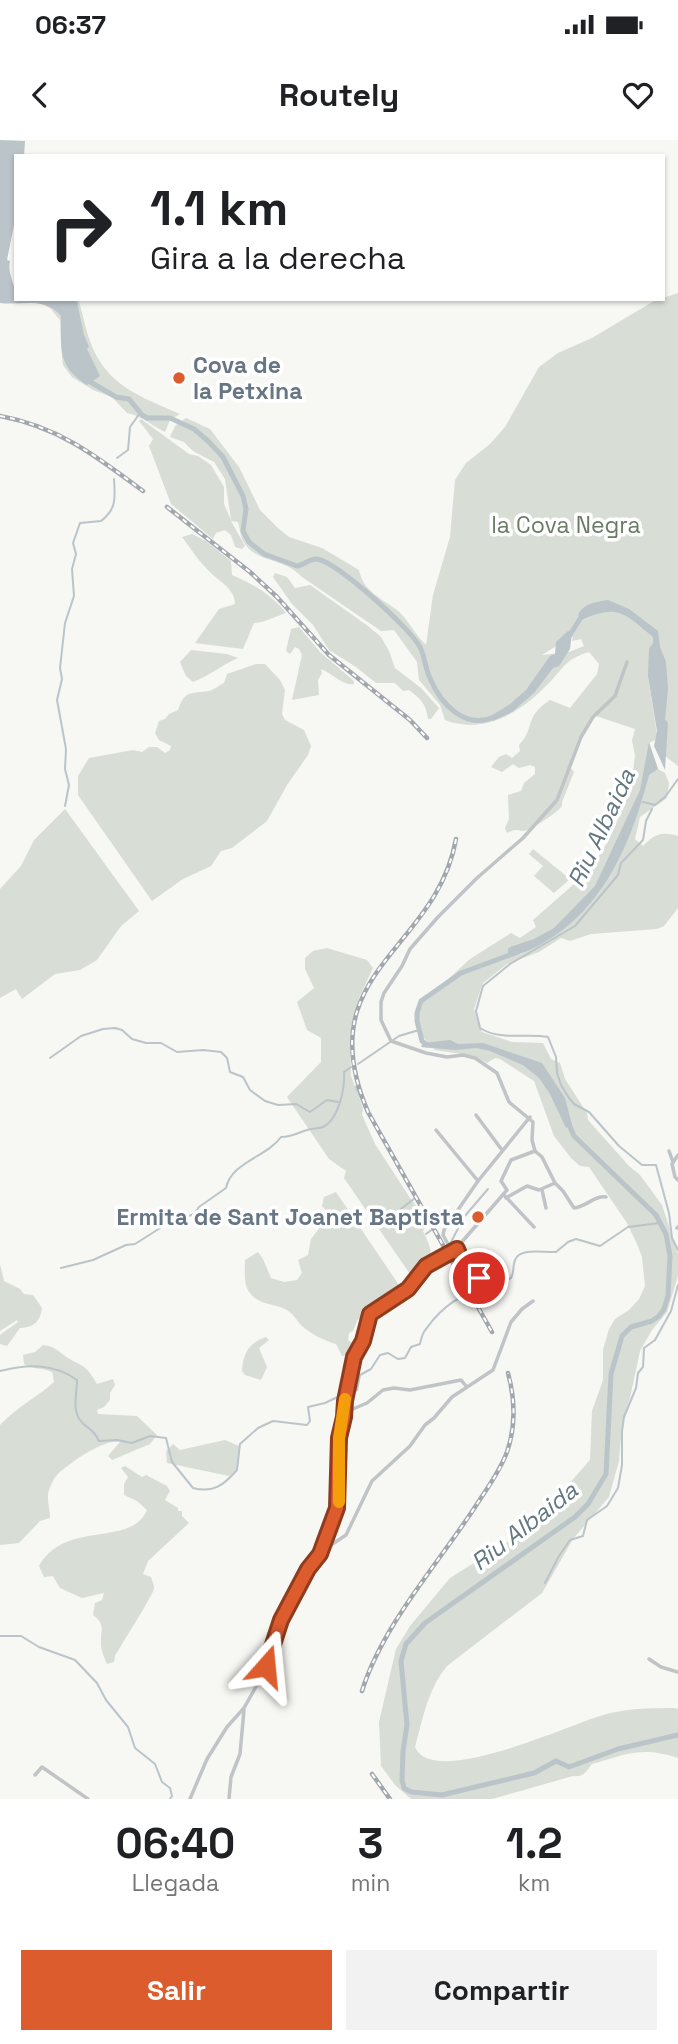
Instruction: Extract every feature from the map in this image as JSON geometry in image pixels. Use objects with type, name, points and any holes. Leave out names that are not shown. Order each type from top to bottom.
[{"type":"street","points":[[606,1197],[599,1197],[575,1208],[555,1183],[542,1157],[535,1152],[532,1140],[533,1122],[509,1102],[497,1073],[475,1058],[463,1055],[433,1055],[390,1040],[380,1017],[381,1002],[389,984],[425,930],[528,833],[557,800],[581,737],[593,717],[615,696],[626,662]]},
{"type":"street","points":[[476,1115],[502,1150]]},
{"type":"street","points":[[457,1249],[449,1246],[442,1233],[478,1181],[530,1117]]},
{"type":"street","points":[[436,1130],[478,1181]]},
{"type":"street","points":[[534,1227],[506,1194],[501,1181],[509,1162],[518,1156],[535,1152]]},
{"type":"street","points":[[678,1155],[671,1164],[678,1180]]},
{"type":"street","points":[[190,1799],[207,1759],[227,1727],[244,1707],[262,1676],[285,1612],[308,1569],[321,1552],[339,1501],[339,1438],[354,1357],[363,1341],[370,1314],[408,1289],[426,1266],[457,1249],[506,1194],[527,1186],[536,1191],[555,1183]]},
{"type":"street","points":[[540,1190],[543,1192],[546,1208]]},
{"type":"street","points":[[457,1249],[460,1258],[475,1277],[496,1275]]},
{"type":"street","points":[[321,1552],[346,1535],[377,1474],[410,1446],[425,1425],[452,1397],[493,1370],[511,1322],[533,1301]]},
{"type":"street","points":[[344,1414],[351,1408],[367,1403],[383,1390],[410,1390],[461,1380],[467,1386]]},
{"type":"street","points":[[649,1659],[661,1667],[678,1672]]},
{"type":"street","points":[[229,1799],[232,1777],[240,1754],[244,1707]]},
{"type":"street","points":[[35,1775],[42,1767],[88,1799]]},
{"type":"green space","name":"la Cova Negra","points":[[678,293],[678,766],[665,756],[648,676],[657,734],[655,740],[649,743],[658,769],[665,773],[669,783],[667,798],[640,817],[635,839],[643,846],[659,835],[678,836],[678,908],[664,926],[657,929],[591,934],[570,941],[561,938],[539,952],[507,964],[483,983],[474,1009],[482,1032],[512,1042],[543,1043],[551,1059],[560,1063],[565,1079],[587,1113],[588,1120],[640,1175],[662,1205],[678,1254],[678,1276],[667,1312],[640,1351],[622,1425],[619,1461],[609,1497],[573,1539],[542,1593],[447,1666],[440,1675],[431,1694],[415,1747],[427,1758],[447,1761],[473,1758],[502,1751],[609,1713],[675,1708],[678,1709],[678,1758],[654,1752],[625,1755],[592,1764],[580,1776],[492,1799],[411,1799],[395,1785],[381,1766],[379,1722],[396,1649],[410,1626],[450,1578],[531,1527],[590,1460],[592,1411],[603,1380],[603,1350],[609,1329],[615,1319],[639,1299],[645,1286],[642,1257],[627,1223],[589,1167],[580,1166],[554,1136],[534,1081],[500,1059],[495,1058],[487,1063],[474,1056],[435,1050],[422,1036],[418,1015],[423,1002],[470,959],[511,933],[520,938],[536,927],[533,920],[590,870],[607,843],[625,804],[632,779],[635,756],[632,740],[635,729],[593,715],[579,738],[569,766],[574,772],[562,806],[531,828],[507,833],[505,828],[509,819],[508,795],[521,791],[524,783],[535,774],[535,767],[530,765],[519,768],[513,764],[502,772],[491,767],[499,757],[506,754],[512,758],[520,751],[519,745],[533,717],[550,700],[570,708],[597,674],[599,664],[589,652],[570,661],[537,695],[514,712],[488,723],[474,725],[445,720],[440,705],[419,680],[417,662],[394,630],[381,631],[294,570],[254,553],[242,539],[238,522],[231,521],[245,546],[242,549],[235,547],[231,535],[225,530],[216,533],[213,539],[171,504],[149,446],[153,439],[139,421],[141,419],[189,454],[198,456],[211,465],[224,487],[224,504],[231,520],[225,479],[214,462],[193,451],[184,442],[170,437],[175,426],[186,418],[210,429],[239,467],[260,510],[279,529],[289,537],[322,548],[359,570],[369,589],[397,610],[426,645],[433,595],[450,537],[455,480],[466,463],[490,444],[505,427],[539,367],[558,353],[592,338],[654,301],[665,301],[665,297]],"holes":[[[573,637],[572,641],[581,639],[584,646],[569,652],[542,655],[569,638]]]},
{"type":"green space","points":[[37,301],[79,301],[90,341],[105,369],[126,388],[180,414],[170,420],[165,432],[142,418],[127,413],[112,397],[93,390],[72,377],[63,365],[60,320],[51,309]]},
{"type":"green space","points":[[192,534],[206,541],[231,561],[232,575],[262,591],[286,613],[254,623],[243,649],[195,643],[219,609],[235,604],[230,590],[203,565],[182,537]]},
{"type":"green space","points":[[275,573],[287,577],[295,588],[310,585],[381,637],[395,668],[421,688],[439,708],[431,719],[428,719],[422,702],[409,690],[403,691],[395,683],[376,683],[329,650],[313,625],[292,604],[273,577]]},
{"type":"green space","points":[[299,627],[320,652],[354,681],[354,684],[341,681],[321,669],[318,680],[319,695],[292,700],[302,655],[295,647],[290,654],[286,651],[291,629]]},
{"type":"green space","points":[[191,650],[238,658],[193,682],[186,676],[180,662]]},
{"type":"green space","points":[[256,664],[265,664],[280,680],[285,690],[282,714],[285,720],[304,730],[311,746],[308,755],[267,821],[232,848],[221,851],[211,866],[183,879],[152,901],[78,795],[78,776],[89,758],[133,750],[142,752],[149,747],[157,747],[165,753],[170,750],[171,746],[159,740],[155,733],[159,721],[178,710],[186,696],[213,690],[224,683],[227,674]]},
{"type":"green space","points":[[65,809],[139,911],[121,926],[97,960],[80,970],[55,974],[22,999],[16,989],[0,998],[0,889],[21,866],[34,840]]},
{"type":"green space","points":[[533,849],[570,879],[554,893],[534,876],[543,866],[529,854]]},
{"type":"green space","points":[[327,948],[367,960],[373,968],[359,998],[352,1023],[351,1076],[363,1108],[362,1115],[375,1144],[429,1223],[423,1231],[431,1251],[416,1276],[412,1277],[344,1178],[346,1171],[329,1159],[287,1097],[321,1062],[321,1038],[307,1030],[297,1002],[314,988],[305,969],[305,958],[313,951]]},
{"type":"green space","points":[[336,1192],[403,1291],[373,1310],[366,1322],[358,1319],[353,1331],[349,1333],[348,1340],[357,1346],[353,1354],[342,1356],[336,1344],[310,1332],[287,1310],[253,1297],[246,1286],[245,1277],[245,1260],[258,1252],[271,1278],[284,1282],[297,1280],[302,1273],[298,1260],[308,1255],[311,1239],[320,1227],[331,1227],[334,1219],[322,1206],[324,1197]]},
{"type":"green space","points":[[0,1264],[4,1281],[24,1294],[33,1295],[42,1308],[35,1323],[20,1328],[7,1346],[0,1344],[0,1335],[18,1322],[17,1320],[0,1331]]},
{"type":"green space","points":[[266,1337],[269,1340],[259,1348],[267,1367],[261,1380],[245,1375],[242,1371],[246,1354],[255,1342]]},
{"type":"green space","points":[[43,1345],[54,1348],[85,1368],[97,1384],[113,1379],[115,1385],[110,1393],[110,1400],[97,1410],[98,1414],[137,1416],[157,1435],[150,1444],[112,1460],[108,1456],[120,1442],[105,1444],[78,1459],[52,1482],[48,1497],[50,1518],[40,1521],[19,1543],[0,1545],[0,1425],[54,1382],[52,1372],[24,1364],[23,1355],[35,1352]]},
{"type":"green space","points":[[225,1440],[239,1446],[237,1467],[229,1476],[167,1463],[166,1451],[173,1444],[180,1450]]},
{"type":"green space","points":[[125,1466],[142,1477],[146,1475],[167,1486],[170,1491],[165,1500],[178,1508],[178,1511],[182,1511],[182,1516],[189,1523],[148,1561],[143,1574],[151,1577],[153,1592],[114,1662],[107,1664],[101,1647],[101,1624],[93,1615],[95,1603],[102,1600],[104,1593],[82,1598],[60,1588],[53,1576],[44,1577],[39,1566],[51,1552],[65,1543],[127,1528],[139,1521],[147,1510],[124,1495],[124,1484],[128,1477],[121,1468]]},
{"type":"shaded area","points":[[0,140],[25,141],[24,154],[14,154],[14,225],[7,260],[10,261],[14,301],[77,302],[89,347],[87,349],[100,376],[87,385],[70,371],[61,347],[61,316],[54,310],[40,304],[0,303]]},
{"type":"shaded area","points":[[608,600],[629,609],[658,631],[666,662],[668,689],[665,770],[654,746],[657,731],[648,676],[649,649],[653,637],[620,613],[604,612],[581,620],[578,615],[595,602]]},
{"type":"shaded area","points":[[568,631],[572,632],[570,649],[559,666],[553,668],[534,693],[512,712],[493,721],[491,716],[526,690],[550,656],[555,654],[556,642]]},
{"type":"shaded area","points":[[649,742],[658,769],[649,775],[634,824],[613,870],[599,892],[565,928],[543,943],[522,953],[508,953],[510,947],[534,939],[554,928],[595,886],[640,790]]},
{"type":"shaded area","points":[[450,1040],[458,1044],[483,1043],[542,1063],[565,1098],[572,1125],[566,1128],[550,1094],[539,1078],[523,1065],[476,1048],[455,1050],[421,1047],[423,1043]]},
{"type":"waterway","name":"Riu Albaida","points":[[87,380],[116,397],[129,399],[147,418],[170,418],[194,429],[223,457],[243,496],[246,509],[243,531],[249,542],[264,554],[297,566],[317,559],[340,572],[372,597],[413,638],[422,651],[435,688],[448,706],[465,718],[485,720],[496,716]]},
{"type":"waterway","points":[[117,458],[128,450],[130,427],[140,413]]},
{"type":"waterway","points":[[65,806],[69,785],[57,700],[62,679],[60,668],[65,623],[74,596],[72,569],[76,554],[73,543],[80,523],[101,521],[110,512],[115,497],[114,479]]},
{"type":"waterway","name":"Riu Albaida","points":[[568,638],[583,614]]},
{"type":"waterway","points":[[643,802],[655,805],[665,797],[678,779]]},
{"type":"waterway","points":[[652,809],[646,821],[643,840],[621,863],[618,875],[575,926],[510,964],[483,986],[476,1011],[480,1028],[488,1032],[505,1036],[548,1037],[556,1057],[561,1085],[574,1104],[589,1112],[619,1146],[642,1165],[656,1165],[669,1213],[672,1238],[678,1250]]},
{"type":"waterway","name":"Riu Albaida","points":[[427,1045],[422,1041],[417,1021],[421,1001],[461,973],[518,952]]},
{"type":"waterway","points":[[50,1058],[81,1036],[115,1028],[122,1030],[132,1039],[161,1043],[177,1052],[221,1052],[227,1058],[230,1072],[243,1077],[250,1090],[265,1101],[278,1105],[296,1104],[310,1112],[327,1100],[338,1102]]},
{"type":"waterway","points":[[358,1064],[399,1036],[419,1030]]},
{"type":"waterway","points":[[61,1268],[93,1260],[126,1245],[135,1244],[165,1225],[194,1214],[199,1207],[226,1188],[235,1172],[281,1137],[323,1127],[329,1123],[342,1094],[344,1072],[351,1067]]},
{"type":"waterway","points":[[356,1087],[367,1112],[457,1272],[465,1293]]},
{"type":"waterway","name":"Riu Albaida","points":[[568,1122],[574,1136],[656,1215],[666,1234],[670,1256],[668,1296],[659,1316],[631,1327],[622,1336],[611,1374],[606,1474],[588,1504],[575,1517],[425,1623],[406,1644],[401,1661],[407,1725],[402,1780],[404,1788],[411,1792],[442,1795],[534,1773],[556,1761],[569,1767],[618,1749],[678,1735]]},
{"type":"waterway","points":[[669,1151],[673,1162]]},
{"type":"waterway","points":[[450,1244],[464,1217],[488,1189]]},
{"type":"waterway","points":[[397,1212],[415,1198]]},
{"type":"waterway","points":[[348,1394],[357,1390],[360,1375],[371,1369],[380,1355],[388,1353],[398,1359],[405,1358],[411,1347],[420,1344],[423,1333],[433,1320],[451,1303],[469,1293],[511,1278],[515,1260],[522,1253],[556,1252],[576,1239],[600,1246],[628,1227],[660,1223]]},
{"type":"waterway","points":[[426,1234],[433,1229]]},
{"type":"waterway","points":[[545,1583],[570,1540],[583,1536],[587,1520],[607,1506],[618,1488],[624,1417],[636,1388],[638,1373],[643,1367],[644,1348],[655,1340],[671,1311],[678,1285]]},
{"type":"waterway","points":[[0,1371],[40,1366],[68,1374],[77,1380],[78,1416],[99,1441],[132,1443],[150,1436],[166,1438],[172,1462],[193,1488],[206,1490],[217,1487],[232,1476],[237,1470],[240,1444],[258,1428],[273,1421],[307,1425],[310,1421],[308,1407],[344,1394]]},
{"type":"waterway","points":[[0,1636],[21,1636],[39,1647],[75,1660],[97,1683],[106,1700],[128,1727],[135,1748],[155,1764],[162,1782],[170,1788],[170,1799]]},
{"type":"railway","points":[[0,416],[59,435],[93,455],[143,491]]},
{"type":"railway","points":[[167,507],[250,572],[277,597],[329,655],[410,720],[427,738]]},
{"type":"railway","points":[[456,839],[444,877],[425,910],[364,993],[354,1026],[354,1064],[368,1112],[492,1332]]},
{"type":"railway","points":[[362,1691],[383,1642],[477,1504],[504,1459],[513,1422],[508,1373]]},
{"type":"railway","points":[[372,1774],[390,1799]]},
{"type":"slow traffic","points":[[339,1502],[339,1438],[345,1399]]},
{"type":"place","name":"Cova de la Petxina","points":[[179,378]]},
{"type":"place","name":"Ermita de Sant Joanet Baptista","points":[[478,1217]]},
{"type":"route","points":[[266,1666],[281,1620],[308,1569],[320,1554],[337,1508],[339,1438],[345,1401],[354,1357],[366,1333],[370,1314],[401,1295],[418,1279],[426,1266],[457,1249],[464,1264],[479,1278]]}]
